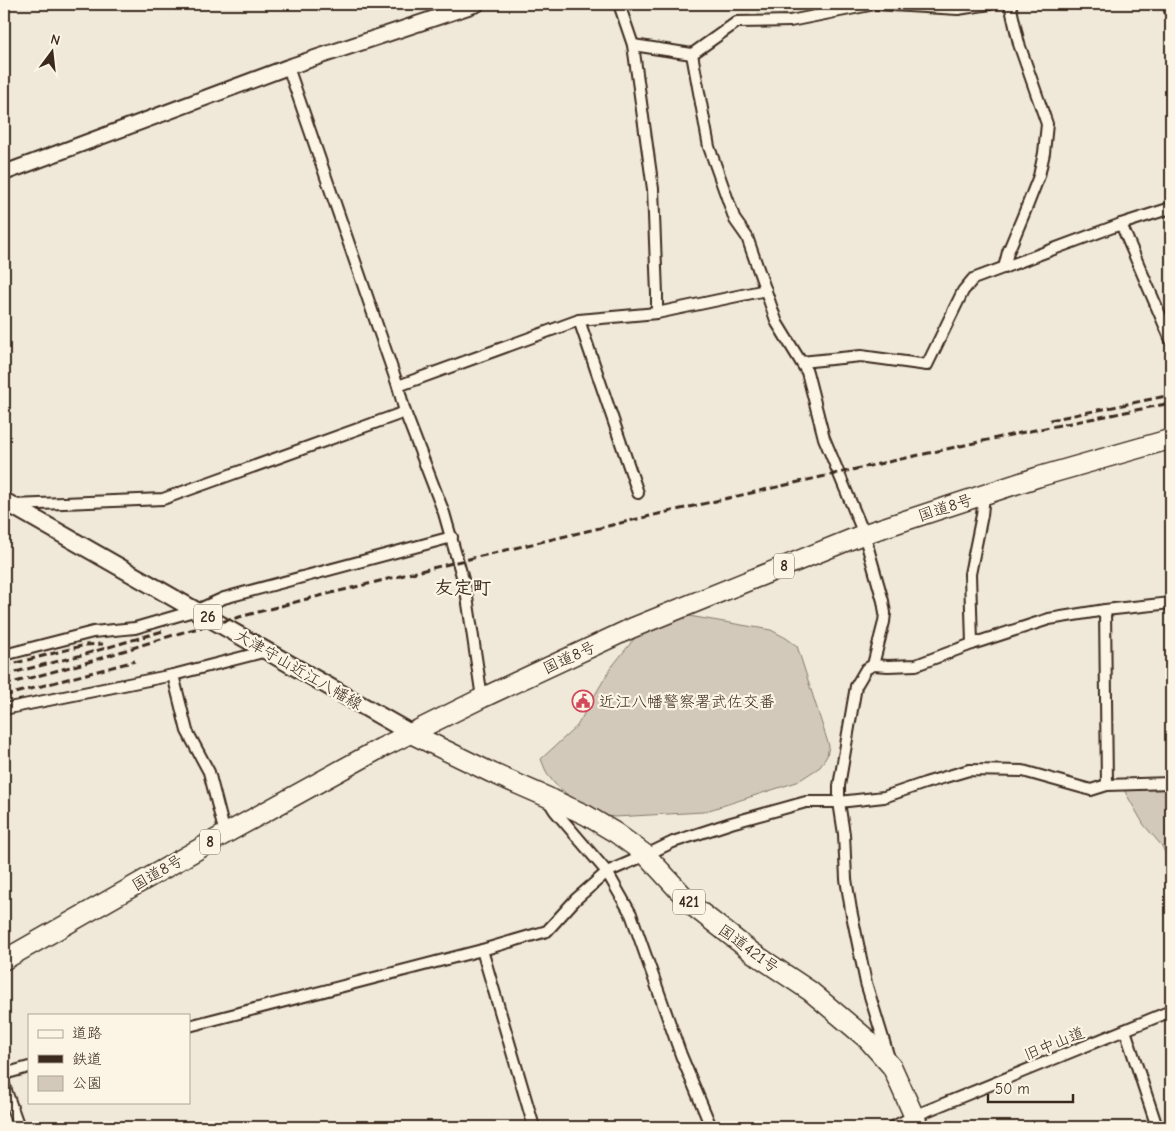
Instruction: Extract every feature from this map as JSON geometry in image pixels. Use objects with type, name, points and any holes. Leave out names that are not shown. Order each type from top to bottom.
[{"type":"highway","name":"国道8号","points":[[7,958],[381,748],[482,698],[632,628],[864,534],[1038,477],[1171,439]]},
{"type":"highway","name":"国道421号","points":[[412,734],[492,773],[547,796],[616,833],[646,855],[694,907],[752,953],[810,991],[867,1039],[892,1068],[916,1122]]},
{"type":"main road","name":"大津守山近江八幡線","points":[[6,504],[412,734]]},
{"type":"street","points":[[4,173],[288,67],[478,4]]},
{"type":"street","points":[[619,4],[633,45],[652,189],[657,313]]},
{"type":"street","points":[[633,45],[692,54],[737,22],[790,21],[825,9],[875,4],[958,9],[990,4]]},
{"type":"street","points":[[1004,268],[1008,252],[1039,176],[1047,124],[1019,44],[1010,4]]},
{"type":"street","points":[[1168,4],[1171,13]]},
{"type":"street","points":[[692,54],[709,147],[736,220],[747,237],[778,323],[807,372],[824,438],[864,534],[885,613],[873,665]]},
{"type":"street","points":[[288,67],[398,386],[405,412],[452,537],[466,590],[482,698]]},
{"type":"street","points":[[801,362],[861,356],[927,365],[963,291],[973,279],[1121,224],[1171,208]]},
{"type":"street","points":[[1121,224],[1171,340]]},
{"type":"street","points":[[398,386],[579,320],[657,313],[766,290]]},
{"type":"street","points":[[579,320],[638,493]]},
{"type":"street","points":[[6,504],[163,499],[405,412]]},
{"type":"street","points":[[972,644],[970,574],[982,515],[984,495]]},
{"type":"street","points":[[4,655],[93,632],[135,628],[196,610],[224,598],[452,537]]},
{"type":"street","points":[[892,1068],[866,983],[851,910],[846,879],[844,834],[839,802],[838,786],[856,686],[866,669],[873,665],[916,665],[972,644],[1049,619],[1105,610],[1171,603]]},
{"type":"street","points":[[1105,610],[1107,785]]},
{"type":"street","points":[[4,709],[173,675],[267,651]]},
{"type":"street","points":[[173,675],[187,731],[209,772],[225,834]]},
{"type":"street","points":[[190,1026],[482,950],[547,931],[576,899],[607,872],[673,842],[806,802],[839,802],[884,797],[969,770],[1022,771],[1091,790],[1107,785],[1171,783]]},
{"type":"street","points":[[547,796],[555,811],[607,872],[631,914],[681,1055],[711,1127]]},
{"type":"street","points":[[482,950],[534,1127]]},
{"type":"street","name":"旧中山道","points":[[893,1127],[916,1122],[1171,1011]]},
{"type":"street","points":[[1125,1030],[1157,1127]]},
{"type":"street","points":[[4,1074],[28,1068]]},
{"type":"street","points":[[4,1085],[19,1127]]},
{"type":"green space","points":[[689,616],[771,630],[797,646],[829,746],[827,756],[820,767],[797,782],[703,812],[615,817],[599,815],[581,806],[555,784],[547,774],[541,759],[577,726],[610,669],[642,629],[666,617]]},
{"type":"green space","points":[[1171,789],[1171,866],[1162,846],[1144,825],[1124,790]]},
{"type":"railway","points":[[1050,420],[1171,395]]},
{"type":"railway","points":[[4,685],[85,663],[180,633],[481,556],[856,469],[1015,434],[1171,403]]},
{"type":"railway","points":[[4,675],[82,655],[163,631]]},
{"type":"railway","points":[[4,666],[85,645],[103,644]]},
{"type":"railway","points":[[4,696],[135,661]]},
{"type":"place","name":"近江八幡警察署武佐交番","points":[[583,701]]},
{"type":"district","name":"友定町","points":[[463,587]]}]
